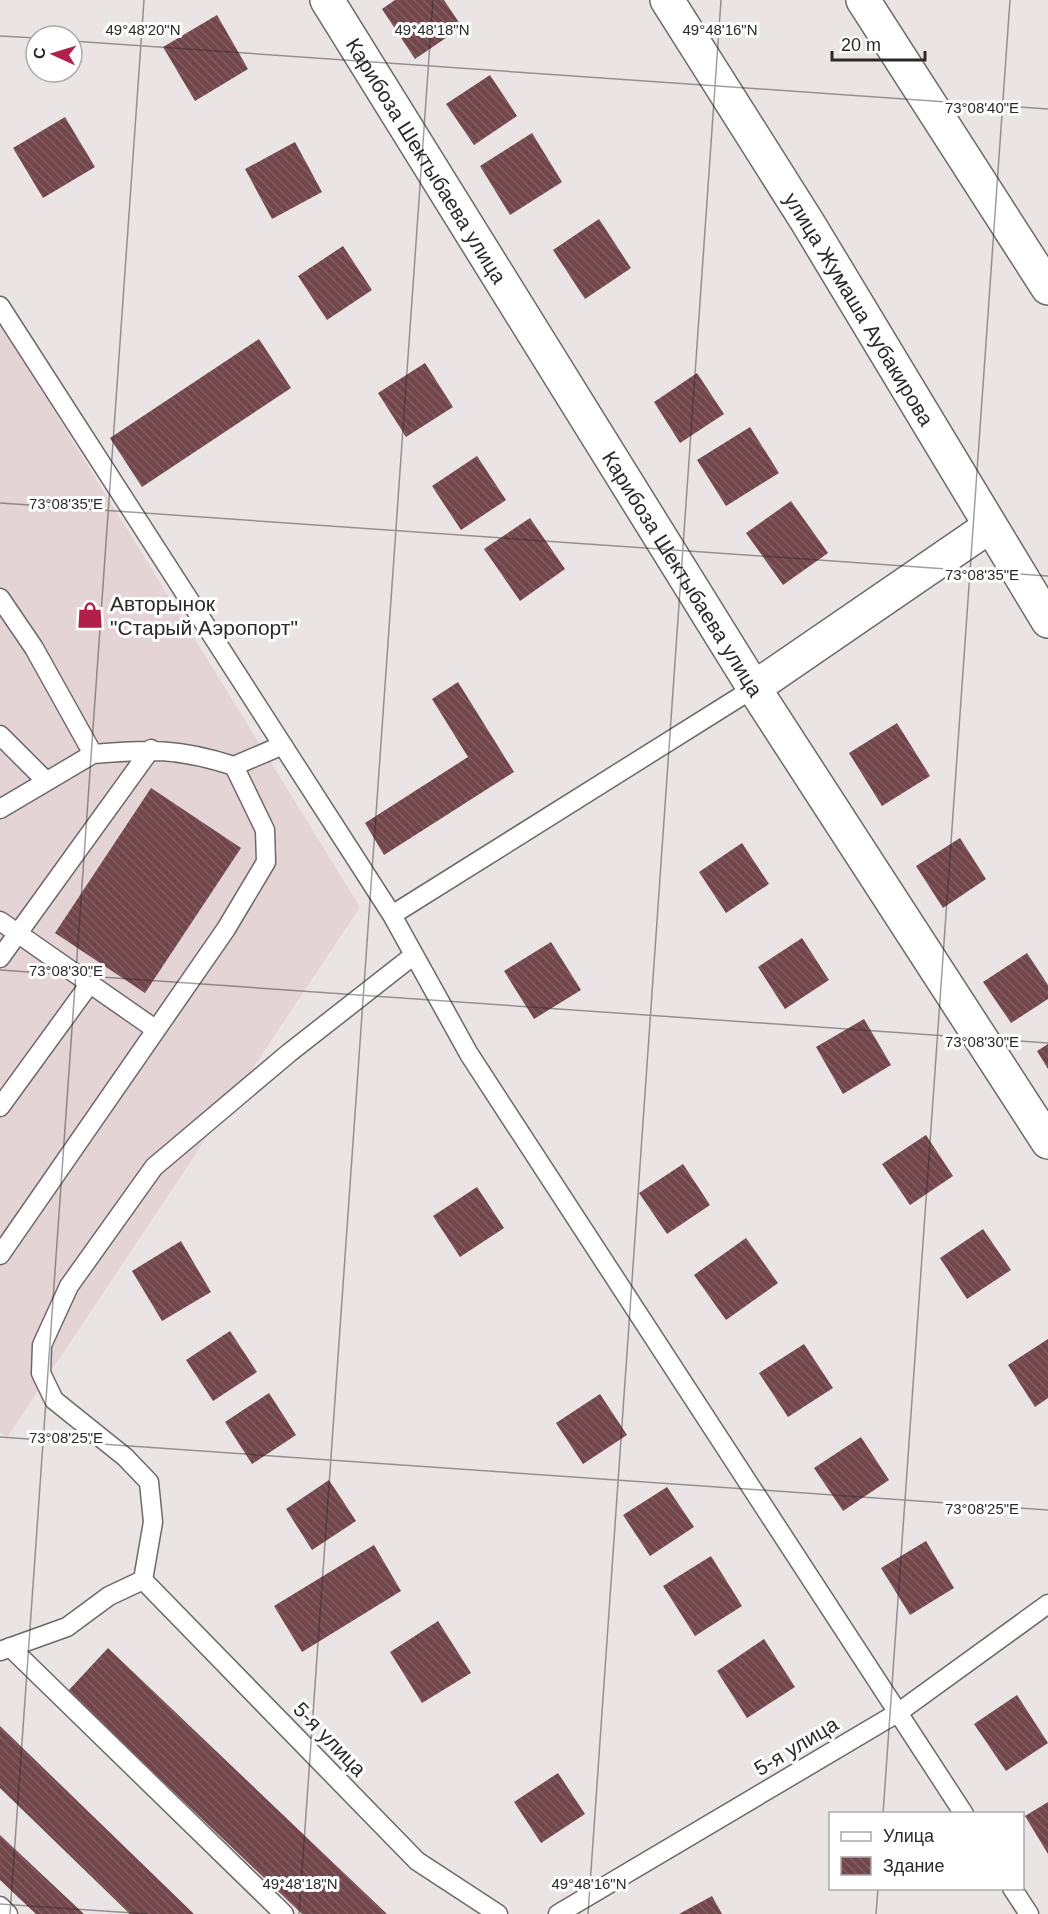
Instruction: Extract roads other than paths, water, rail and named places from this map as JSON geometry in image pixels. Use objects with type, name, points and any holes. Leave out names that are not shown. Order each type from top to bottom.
[{"type":"street","name":"Карибоза Шектыбаева улица","points":[[327,0],[754,688],[1048,1142]]},
{"type":"street","name":"улица Жумаша Аубакирова","points":[[667,0],[808,224],[1048,621]]},
{"type":"street","points":[[863,0],[1048,288]]},
{"type":"street","points":[[754,688],[990,526]]},
{"type":"lane","points":[[0,306],[392,915],[469,1054],[963,1812]]},
{"type":"lane","points":[[0,598],[34,648],[93,754]]},
{"type":"lane","points":[[392,915],[754,688]]},
{"type":"lane","points":[[0,735],[46,782]]},
{"type":"lane","points":[[0,809],[93,754],[151,749],[197,754],[234,766],[283,745]]},
{"type":"lane","points":[[0,958],[151,749]]},
{"type":"lane","points":[[0,1255],[226,929],[266,862],[265,830],[234,766]]},
{"type":"lane","points":[[0,921],[91,982],[155,1029]]},
{"type":"lane","points":[[284,1914],[5,1649],[67,1628],[109,1596],[143,1580],[153,1522],[149,1482],[125,1457],[54,1400],[41,1374],[42,1345],[69,1286],[154,1167],[289,1053],[414,955]]},
{"type":"lane","points":[[0,1107],[91,982]]},
{"type":"lane","name":"5-я улица","points":[[143,1580],[417,1861],[498,1914]]},
{"type":"lane","name":"5-я улица","points":[[558,1914],[899,1712],[1048,1604]]},
{"type":"lane","points":[[1013,1890],[1029,1914]]},
{"type":"lane","points":[[0,1906],[8,1914]]},
{"type":"place","name":"Авторынок \"Старый Аэропорт\"","points":[[90,615]]}]
